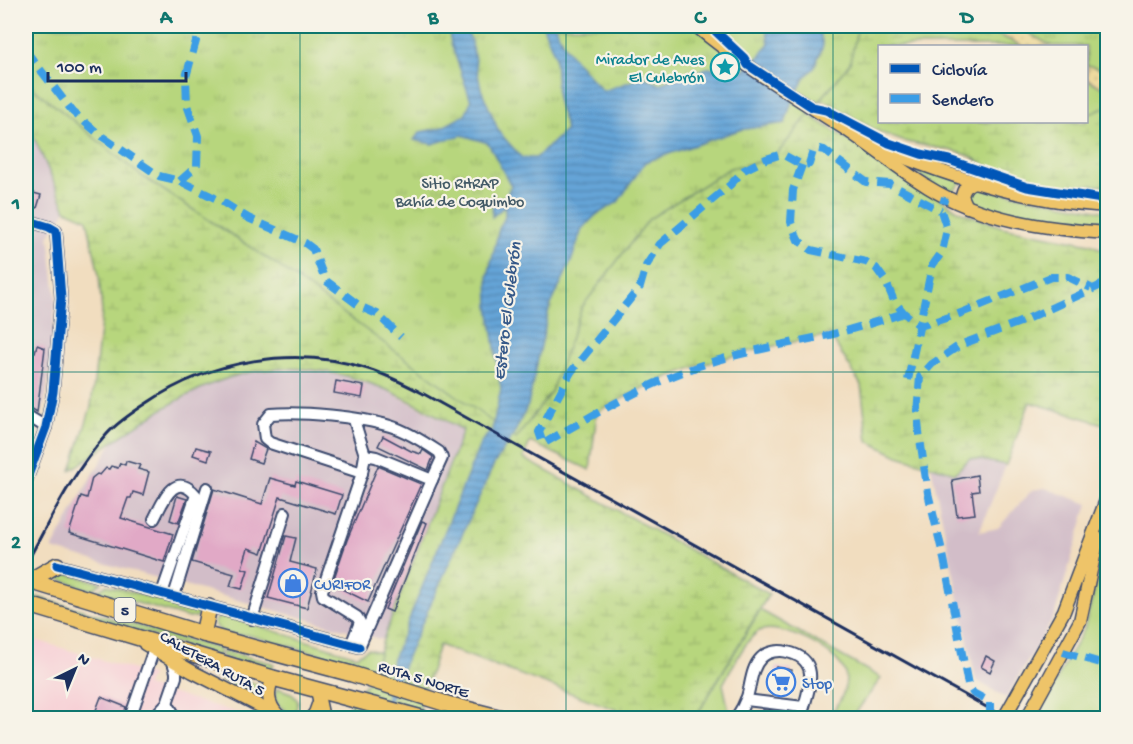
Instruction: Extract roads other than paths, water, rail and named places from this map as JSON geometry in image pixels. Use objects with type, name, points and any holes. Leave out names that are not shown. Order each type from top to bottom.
[{"type":"highway","points":[[27,580],[57,565]]},
{"type":"highway","name":"RUTA 5 NORTE","points":[[27,580],[203,634],[502,718]]},
{"type":"highway","points":[[26,602],[36,591],[47,586]]},
{"type":"highway","name":"5","points":[[26,602],[273,678],[318,696],[348,698],[422,718]]},
{"type":"highway","points":[[203,634],[209,607]]},
{"type":"highway","points":[[273,678],[282,667],[303,661],[315,675],[318,696]]},
{"type":"main road","points":[[696,26],[748,65],[864,141],[929,188],[967,207],[1040,226],[1107,233]]},
{"type":"main road","points":[[864,141],[981,183],[1052,200],[1107,206]]},
{"type":"main road","points":[[967,207],[963,200],[964,189],[972,183],[981,183]]},
{"type":"main road","points":[[1089,232],[1107,240]]},
{"type":"main road","points":[[1004,718],[1064,611],[1107,497]]},
{"type":"main road","points":[[1026,718],[1080,621],[1107,497]]},
{"type":"main road","name":"CALETERA RUTA 5","points":[[132,636],[194,672],[281,717]]},
{"type":"main road","points":[[273,678],[269,697],[272,707],[281,717]]},
{"type":"main road","points":[[311,718],[315,713],[318,696]]},
{"type":"main road","points":[[318,696],[323,718]]},
{"type":"street","points":[[26,220],[56,231],[61,298],[53,392],[46,427],[26,481]]},
{"type":"street","points":[[355,646],[442,458],[439,452],[392,426],[289,412],[271,414],[263,424],[265,439],[270,443],[362,473]]},
{"type":"street","points":[[26,415],[46,427]]},
{"type":"street","points":[[354,420],[365,455],[362,473],[322,591],[323,596],[357,617],[360,622],[355,646]]},
{"type":"street","points":[[365,455],[376,457],[432,480]]},
{"type":"street","points":[[154,519],[170,490],[176,486],[190,488],[196,495],[162,593]]},
{"type":"street","points":[[174,596],[207,488]]},
{"type":"street","points":[[252,618],[285,513]]},
{"type":"street","points":[[57,565],[355,646]]},
{"type":"street","points":[[130,718],[154,649]]},
{"type":"street","points":[[736,718],[746,700],[754,668],[761,658],[772,652],[785,651],[801,658],[810,668],[811,679],[802,713],[746,700]]},
{"type":"street","points":[[153,718],[167,703],[176,677],[172,659]]},
{"type":"street","points":[[176,677],[194,672]]},
{"type":"street","points":[[167,703],[175,716],[184,718]]},
{"type":"water","name":"Estero El Culebrón","points":[[448,26],[465,26],[471,41],[481,89],[499,132],[522,158],[536,158],[566,130],[557,99],[555,56],[543,26],[555,26],[569,53],[603,91],[644,77],[659,84],[707,68],[745,70],[760,56],[769,43],[766,26],[818,26],[823,45],[814,68],[805,77],[791,104],[785,123],[739,130],[645,162],[618,202],[596,215],[582,229],[571,262],[549,309],[528,405],[514,434],[494,464],[408,654],[384,716],[391,664],[481,442],[492,430],[501,389],[489,306],[488,276],[499,229],[505,217],[505,206],[492,217],[493,201],[506,196],[511,186],[488,143],[462,135],[432,144],[414,140],[420,132],[441,128],[465,115],[471,101],[451,43]]},
{"type":"railway","points":[[26,564],[63,496],[95,448],[116,425],[147,403],[172,388],[225,367],[283,358],[312,358],[340,362],[382,374],[422,393],[1006,718]]},
{"type":"place","name":"Mirador de Aves El Culebrón","points":[[725,67]]},
{"type":"place","name":"CURIFOR","points":[[293,583]]},
{"type":"place","name":"Stop","points":[[781,682]]},
{"type":"park label","name":"Sitio RHRAP Bahía de Coquimbo","points":[[460,191]]}]
